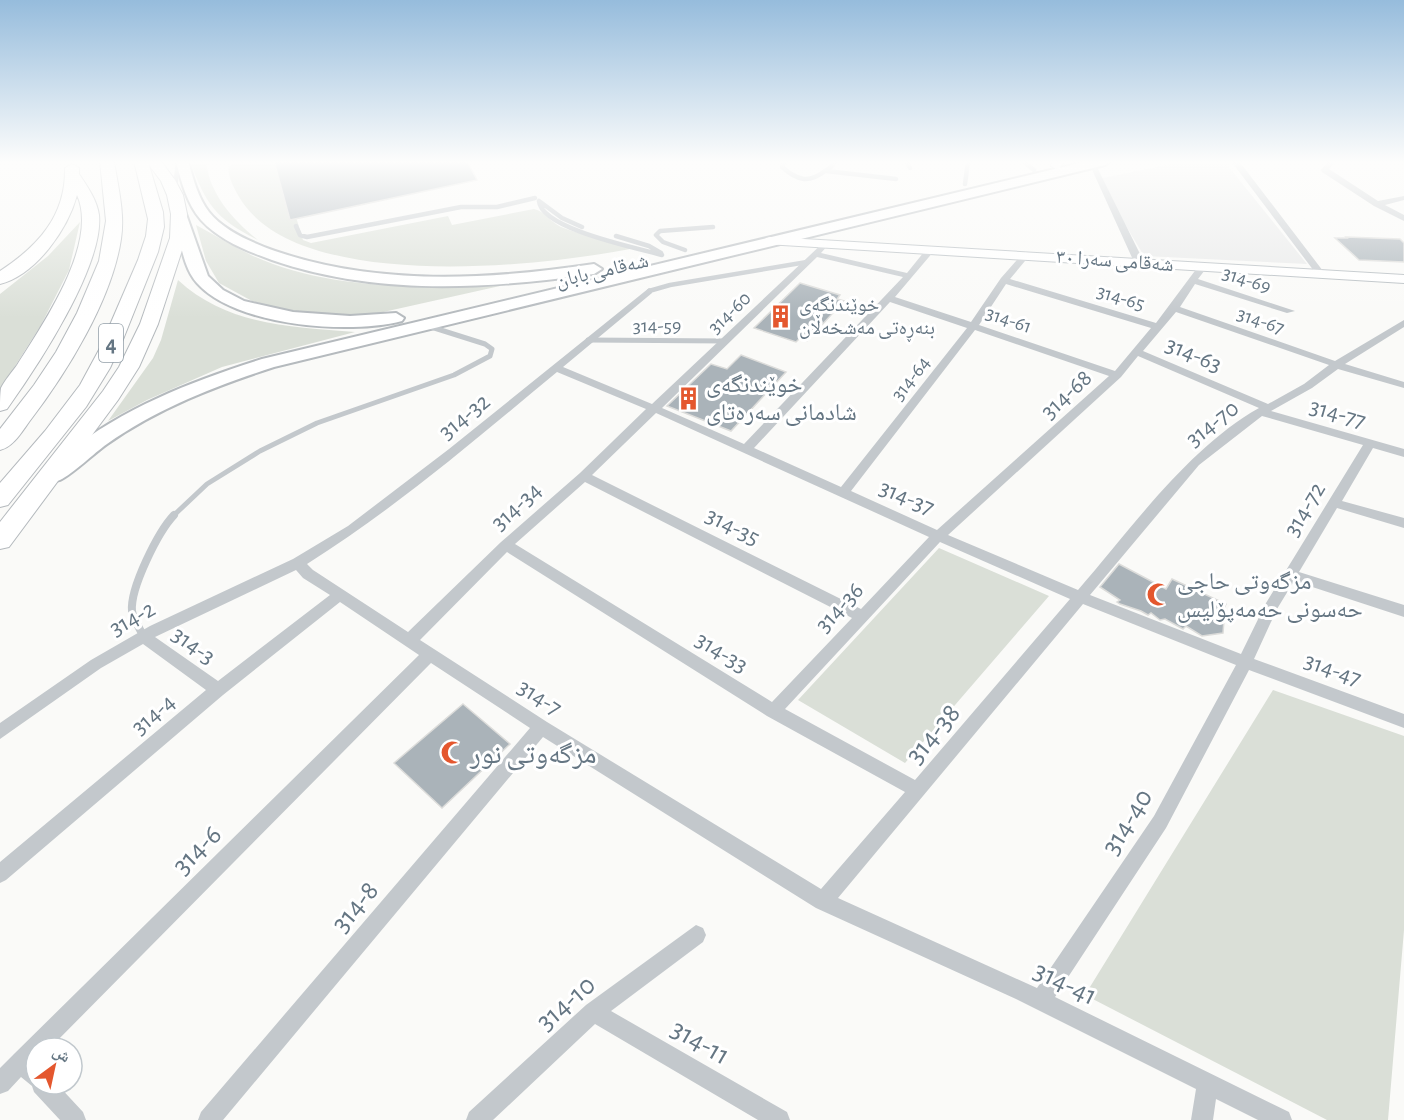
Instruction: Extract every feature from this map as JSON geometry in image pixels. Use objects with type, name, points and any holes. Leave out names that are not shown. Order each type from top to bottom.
[{"type":"highway","points":[[0,279],[45,244],[61,213]]},
{"type":"highway","points":[[0,404],[22,376],[38,348],[89,239],[90,213]]},
{"type":"highway","name":"4","points":[[0,443],[47,383],[82,322],[110,251],[114,231],[113,213]]},
{"type":"highway","name":"4","points":[[0,499],[77,403],[100,369],[150,250],[156,220],[154,213]]},
{"type":"highway","points":[[4,536],[129,367],[149,324],[171,264],[178,238],[175,213]]},
{"type":"main road","name":"شەقامی بابان","points":[[180,213],[188,236],[193,262],[202,279],[211,289],[243,305],[315,320],[359,322],[409,315],[634,262],[666,260]]},
{"type":"main road","points":[[204,213],[223,230],[266,253],[328,270],[392,278],[474,281],[532,277],[634,262]]},
{"type":"main road","points":[[44,484],[71,460],[126,421],[212,380],[302,352],[423,324],[848,213]]},
{"type":"main road","points":[[685,254],[770,241],[882,213]]},
{"type":"street","points":[[1116,213],[1139,262]]},
{"type":"street","points":[[1275,213],[1320,273]]},
{"type":"street","points":[[826,243],[826,231],[830,226]]},
{"type":"street","name":"شەقامی سەرا ٣٠","points":[[770,241],[1404,279]]},
{"type":"street","name":"314-60","points":[[656,408],[826,243]]},
{"type":"street","points":[[747,448],[889,298],[931,249]]},
{"type":"street","name":"314-64","points":[[842,494],[973,326],[1004,280],[1026,255]]},
{"type":"street","points":[[811,258],[909,276]]},
{"type":"street","name":"314-68","points":[[939,535],[1117,375],[1174,308],[1203,266]]},
{"type":"street","name":"314-65","points":[[1004,280],[1158,327]]},
{"type":"street","name":"314-69","points":[[1194,281],[1290,311]]},
{"type":"street","name":"314-32","points":[[298,563],[353,529],[453,452],[649,291]]},
{"type":"street","name":"314-61","points":[[889,298],[1117,375]]},
{"type":"street","name":"314-67","points":[[1174,308],[1336,365]]},
{"type":"street","name":"314-70","points":[[1079,597],[1195,462],[1264,410],[1308,386],[1336,365],[1403,324]]},
{"type":"street","name":"314-63","points":[[1137,352],[1264,410]]},
{"type":"street","points":[[1336,365],[1404,385]]},
{"type":"street","name":"314-37","points":[[555,367],[656,408],[747,448],[842,494],[1079,597],[1245,662]]},
{"type":"street","name":"314-34","points":[[409,641],[506,545],[656,408]]},
{"type":"street","name":"314-77","points":[[1264,410],[1404,453]]},
{"type":"street","name":"314-72","points":[[1245,662],[1271,608],[1370,444]]},
{"type":"street","name":"314-35","points":[[584,476],[862,616]]},
{"type":"street","points":[[1334,503],[1404,523]]},
{"type":"street","name":"314-36","points":[[773,711],[939,535]]},
{"type":"street","name":"314-33","points":[[506,545],[773,711],[918,790]]},
{"type":"street","name":"314-2","points":[[0,732],[96,664],[144,637],[298,563]]},
{"type":"street","name":"314-7","points":[[298,563],[308,574],[541,727],[823,901]]},
{"type":"street","points":[[1291,574],[1404,611]]},
{"type":"street","name":"314-4","points":[[0,874],[218,690],[340,595]]},
{"type":"street","name":"314-38","points":[[823,901],[1079,597]]},
{"type":"street","name":"314-3","points":[[144,637],[218,690]]},
{"type":"street","name":"314-6","points":[[0,1083],[429,654]]},
{"type":"street","name":"314-47","points":[[1245,662],[1404,721]]},
{"type":"street","name":"314-40","points":[[1041,1000],[1160,822],[1245,662]]},
{"type":"street","name":"314-8","points":[[209,1120],[541,727]]},
{"type":"street","name":"314-41","points":[[823,901],[1041,1000],[1281,1120]]},
{"type":"street","name":"314-10","points":[[477,1120],[593,1012],[696,935]]},
{"type":"street","name":"314-11","points":[[593,1012],[779,1120]]},
{"type":"street","points":[[21,1061],[24,1064]]},
{"type":"street","points":[[1202,1120],[1208,1083]]},
{"type":"street","points":[[53,1096],[75,1120]]},
{"type":"lane","points":[[296,226],[300,235],[307,237],[428,213]]},
{"type":"lane","points":[[544,213],[560,224],[666,260]]},
{"type":"lane","points":[[557,213],[568,221],[650,246],[666,260]]},
{"type":"lane","points":[[685,254],[663,242],[656,235],[660,231],[713,227]]},
{"type":"lane","points":[[649,291],[811,258]]},
{"type":"lane","points":[[144,637],[132,612],[134,591],[145,563],[171,518],[207,484],[260,451],[317,423],[454,375],[490,356],[492,349],[485,344],[423,324]]},
{"type":"lane","name":"314-59","points":[[588,340],[725,341]]},
{"type":"shaded area","points":[[218,213],[230,213],[258,240],[232,225]]},
{"type":"shaded area","points":[[253,213],[295,213],[303,240],[311,243],[448,216],[452,225],[512,213],[543,213],[561,227],[635,248],[594,255],[488,266],[430,266],[373,262],[321,252],[278,234]]},
{"type":"shaded area","points":[[1118,213],[1266,213],[1307,264],[1144,256]]},
{"type":"shaded area","points":[[80,222],[69,270],[41,325],[0,390],[0,294],[48,256]]},
{"type":"shaded area","points":[[196,225],[263,260],[328,279],[386,285],[500,286],[361,317],[292,312],[252,301],[219,283],[206,261]]},
{"type":"shaded area","points":[[178,280],[197,295],[218,307],[239,315],[284,325],[355,332],[222,367],[147,400],[108,421],[153,358],[161,340]]},
{"type":"shaded area","points":[[939,548],[1049,596],[905,763],[798,700]]},
{"type":"shaded area","points":[[1273,690],[1404,736],[1404,930],[1388,1120],[1327,1120],[1085,995]]},
{"type":"building","points":[[288,213],[321,213],[290,220]]},
{"type":"building","points":[[1335,238],[1400,239],[1404,243],[1404,262],[1359,260]]},
{"type":"building","name":"خوێندنگەی بنەڕەتی مەشخەڵان","points":[[800,283],[840,295],[837,299],[844,301],[807,341],[799,339],[796,342],[754,328]]},
{"type":"building","name":"خوێندنگەی شادمانی سەرەتای","points":[[741,355],[786,372],[731,431],[667,406],[711,364],[727,369]]},
{"type":"building","name":"مزگەوتی حاجی حەسونی حەمەپۆلیس","points":[[1119,564],[1166,589],[1172,579],[1226,604],[1219,618],[1224,620],[1223,633],[1202,636],[1186,626],[1183,629],[1165,619],[1160,620],[1151,613],[1148,615],[1120,604],[1117,602],[1120,600],[1100,587]]},
{"type":"building","name":"مزگەوتی نور","points":[[463,704],[510,744],[442,808],[394,763]]},
{"type":"place","name":"خوێندنگەی بنەڕەتی مەشخەڵان","points":[[781,316]]},
{"type":"place","name":"خوێندنگەی شادمانی سەرەتای","points":[[688,398]]},
{"type":"place","name":"مزگەوتی حاجی حەسونی حەمەپۆلیس","points":[[1159,595]]},
{"type":"place","name":"مزگەوتی نور","points":[[452,753]]}]
